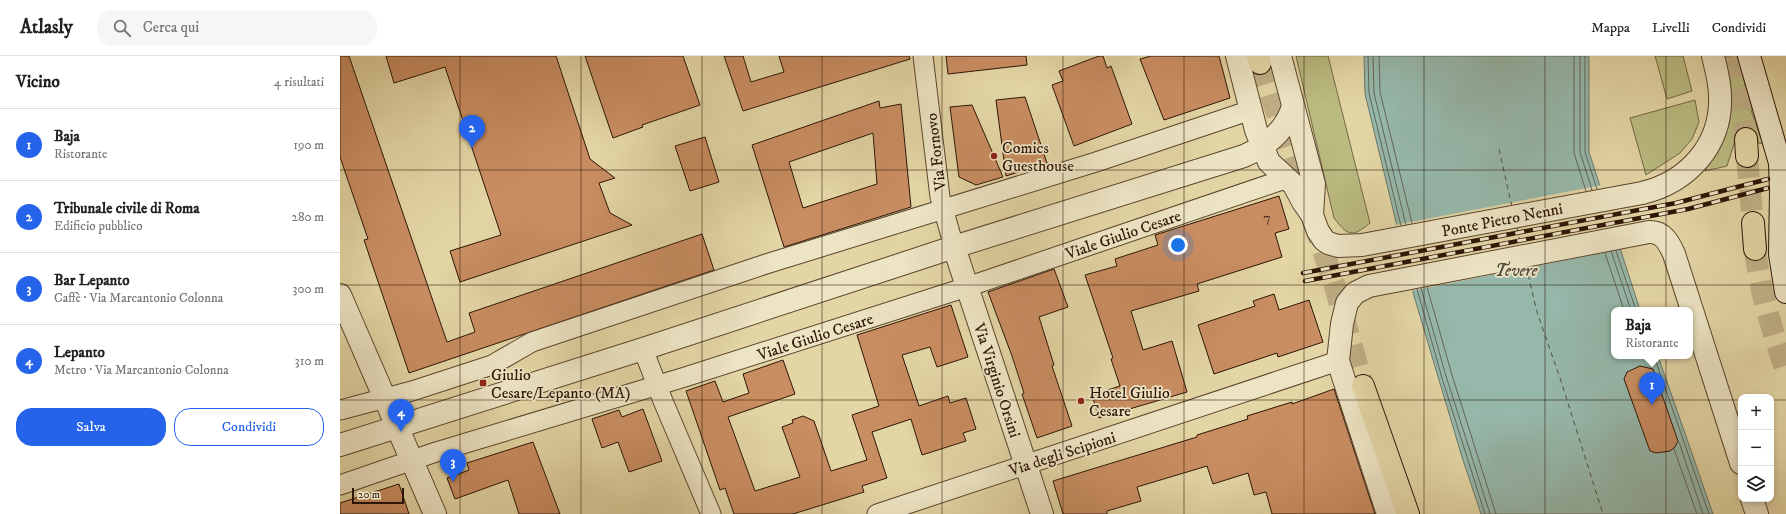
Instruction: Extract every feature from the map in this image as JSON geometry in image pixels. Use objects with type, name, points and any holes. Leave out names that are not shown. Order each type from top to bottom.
[{"type":"main road","points":[[1753,224],[1755,249]]},
{"type":"main road","points":[[1364,386],[1408,514]]},
{"type":"street","name":"Via Fornovo","points":[[923,56],[942,209],[954,247]]},
{"type":"street","points":[[1237,56],[1262,147],[1272,165],[1294,184],[1302,202],[1312,215]]},
{"type":"street","points":[[1280,56],[1314,184],[1312,215]]},
{"type":"street","name":"Ponte Pietro Nenni","points":[[1312,215],[1320,235],[1328,243],[1344,247],[1362,245],[1662,187],[1681,176],[1702,156],[1711,140],[1718,121],[1720,103],[1719,84],[1713,56]]},
{"type":"street","points":[[1749,56],[1757,89],[1782,156],[1780,254],[1786,292]]},
{"type":"street","points":[[340,445],[643,349],[954,247],[1252,152],[1262,147],[1286,124],[1293,106]]},
{"type":"street","points":[[340,410],[412,391],[492,365],[532,342],[760,266],[1096,162],[1251,110]]},
{"type":"street","name":"Viale Giulio Cesare","points":[[340,485],[411,460],[657,386],[967,287],[1288,178]]},
{"type":"street","points":[[1388,514],[1338,361],[1342,324],[1347,303],[1355,293],[1369,286],[1649,232],[1656,233],[1663,237],[1674,254],[1691,307]]},
{"type":"street","name":"Via Virginio Orsini","points":[[954,247],[1042,514]]},
{"type":"street","points":[[340,295],[435,514]]},
{"type":"street","points":[[1693,313],[1738,454]]},
{"type":"street","points":[[643,349],[711,514]]},
{"type":"street","name":"Via degli Scipioni","points":[[877,514],[1338,361]]},
{"type":"street","points":[[1753,502],[1757,514]]},
{"type":"green space","points":[[1296,56],[1328,56],[1370,223],[1354,233],[1350,233],[1343,228],[1334,218]]},
{"type":"green space","points":[[1655,56],[1683,56],[1692,91],[1667,99]]},
{"type":"green space","points":[[1723,56],[1738,56],[1752,113],[1763,144],[1736,138],[1727,166],[1705,171],[1729,118],[1729,89]]},
{"type":"green space","points":[[1695,100],[1699,122],[1692,139],[1680,153],[1646,175],[1630,118]]},
{"type":"water","name":"Tevere","points":[[1364,56],[1589,56],[1589,152],[1639,307],[1611,307],[1611,359],[1659,359],[1713,514],[1481,514],[1462,457],[1414,296],[1365,94]]},
{"type":"pier","points":[[1602,185],[1622,249],[1411,291],[1395,225]]},
{"type":"building","points":[[340,56],[349,56],[447,342],[475,332],[469,313],[702,234],[714,270],[409,373],[364,240],[368,239],[340,157]]},
{"type":"building","points":[[386,56],[556,56],[590,159],[615,178],[599,183],[610,213],[632,225],[460,282],[450,251],[501,235],[445,67],[394,83]]},
{"type":"building","points":[[585,56],[683,56],[700,105],[642,125],[643,127],[613,138]]},
{"type":"building","points":[[724,56],[743,56],[751,82],[784,72],[779,56],[909,56],[910,59],[743,111]]},
{"type":"building","points":[[946,56],[1026,56],[1027,65],[948,74]]},
{"type":"building","points":[[1099,56],[1103,56],[1107,68],[1111,66],[1132,124],[1074,146],[1052,85],[1063,81],[1059,71]]},
{"type":"building","points":[[1151,56],[1219,56],[1230,98],[1164,120],[1140,59]]},
{"type":"building","points":[[1025,97],[1047,163],[1006,176],[996,100]]},
{"type":"building","points":[[879,101],[880,108],[901,104],[911,207],[784,247],[752,145]],"holes":[[[873,133],[877,184],[803,208],[789,162]]]},
{"type":"building","points":[[972,105],[1003,177],[976,185],[959,177],[950,107]]},
{"type":"building","points":[[705,137],[719,182],[690,191],[675,146]]},
{"type":"building","points":[[1279,196],[1289,229],[1275,233],[1282,257],[1197,284],[1199,291],[1131,311],[1143,350],[1172,341],[1187,392],[1099,418],[1092,395],[1120,386],[1111,359],[1113,358],[1085,275],[1117,266],[1115,259],[1158,245],[1155,235]]},
{"type":"building","points":[[1054,269],[1068,307],[1039,317],[1054,365],[1052,366],[1072,426],[1037,438],[1022,394],[1024,393],[1012,356],[988,292]]},
{"type":"building","points":[[1274,294],[1279,310],[1309,300],[1323,342],[1278,357],[1277,353],[1214,374],[1198,325],[1255,306],[1253,301]]},
{"type":"building","points":[[951,305],[968,357],[937,367],[930,347],[902,355],[919,406],[948,396],[950,403],[966,398],[976,429],[963,433],[966,441],[922,455],[911,419],[872,432],[887,478],[862,486],[864,492],[793,514],[734,514],[725,488],[720,490],[686,391],[715,381],[723,402],[749,393],[743,374],[783,360],[795,394],[728,417],[755,491],[800,477],[782,427],[793,423],[792,420],[803,416],[814,421],[831,471],[867,460],[852,415],[879,406],[857,335]]},
{"type":"building","points":[[1640,366],[1653,369],[1678,441],[1675,447],[1670,451],[1656,453],[1650,451],[1624,379],[1627,372]]},
{"type":"building","points":[[1334,389],[1375,514],[1272,514],[1266,492],[1254,495],[1248,473],[1213,484],[1207,466],[1137,487],[1141,501],[1107,511],[1107,514],[1063,514],[1053,481],[1197,437],[1197,435],[1248,419],[1247,416],[1292,402],[1292,404]]},
{"type":"building","points":[[643,409],[662,461],[629,472],[618,442],[602,448],[592,419],[619,410],[622,417]]},
{"type":"building","points":[[533,442],[560,514],[519,514],[508,480],[455,499],[447,478],[469,470],[467,463]]},
{"type":"building","points":[[399,484],[409,514],[340,514],[340,503]]},
{"type":"ferry route","points":[[1499,149],[1512,207]]},
{"type":"ferry route","points":[[1517,228],[1521,246]]},
{"type":"ferry route","points":[[1526,266],[1537,312],[1561,381],[1603,514]]},
{"type":"tunnel","points":[[1733,56],[1740,90],[1746,139]]},
{"type":"tunnel","points":[[1260,63],[1334,283],[1363,386]]},
{"type":"tunnel","points":[[1747,156],[1753,223]]},
{"type":"tunnel","points":[[1755,249],[1763,296],[1786,371]]},
{"type":"railway","points":[[1303,273],[1676,203],[1768,179]]},
{"type":"railway","points":[[1305,281],[1688,209],[1768,188]]},
{"type":"place","name":"Tribunale civile di Roma","points":[[472,148]]},
{"type":"place","name":"Comics Guesthouse","points":[[994,156]]},
{"type":"place","name":"Giulio Cesare/Lepanto (MA)","points":[[483,383]]},
{"type":"place","name":"Hotel Giulio Cesare","points":[[1081,401]]},
{"type":"place","name":"Baja","points":[[1652,405]]},
{"type":"place","name":"Lepanto","points":[[401,432]]},
{"type":"place","name":"Bar Lepanto","points":[[453,482]]}]
